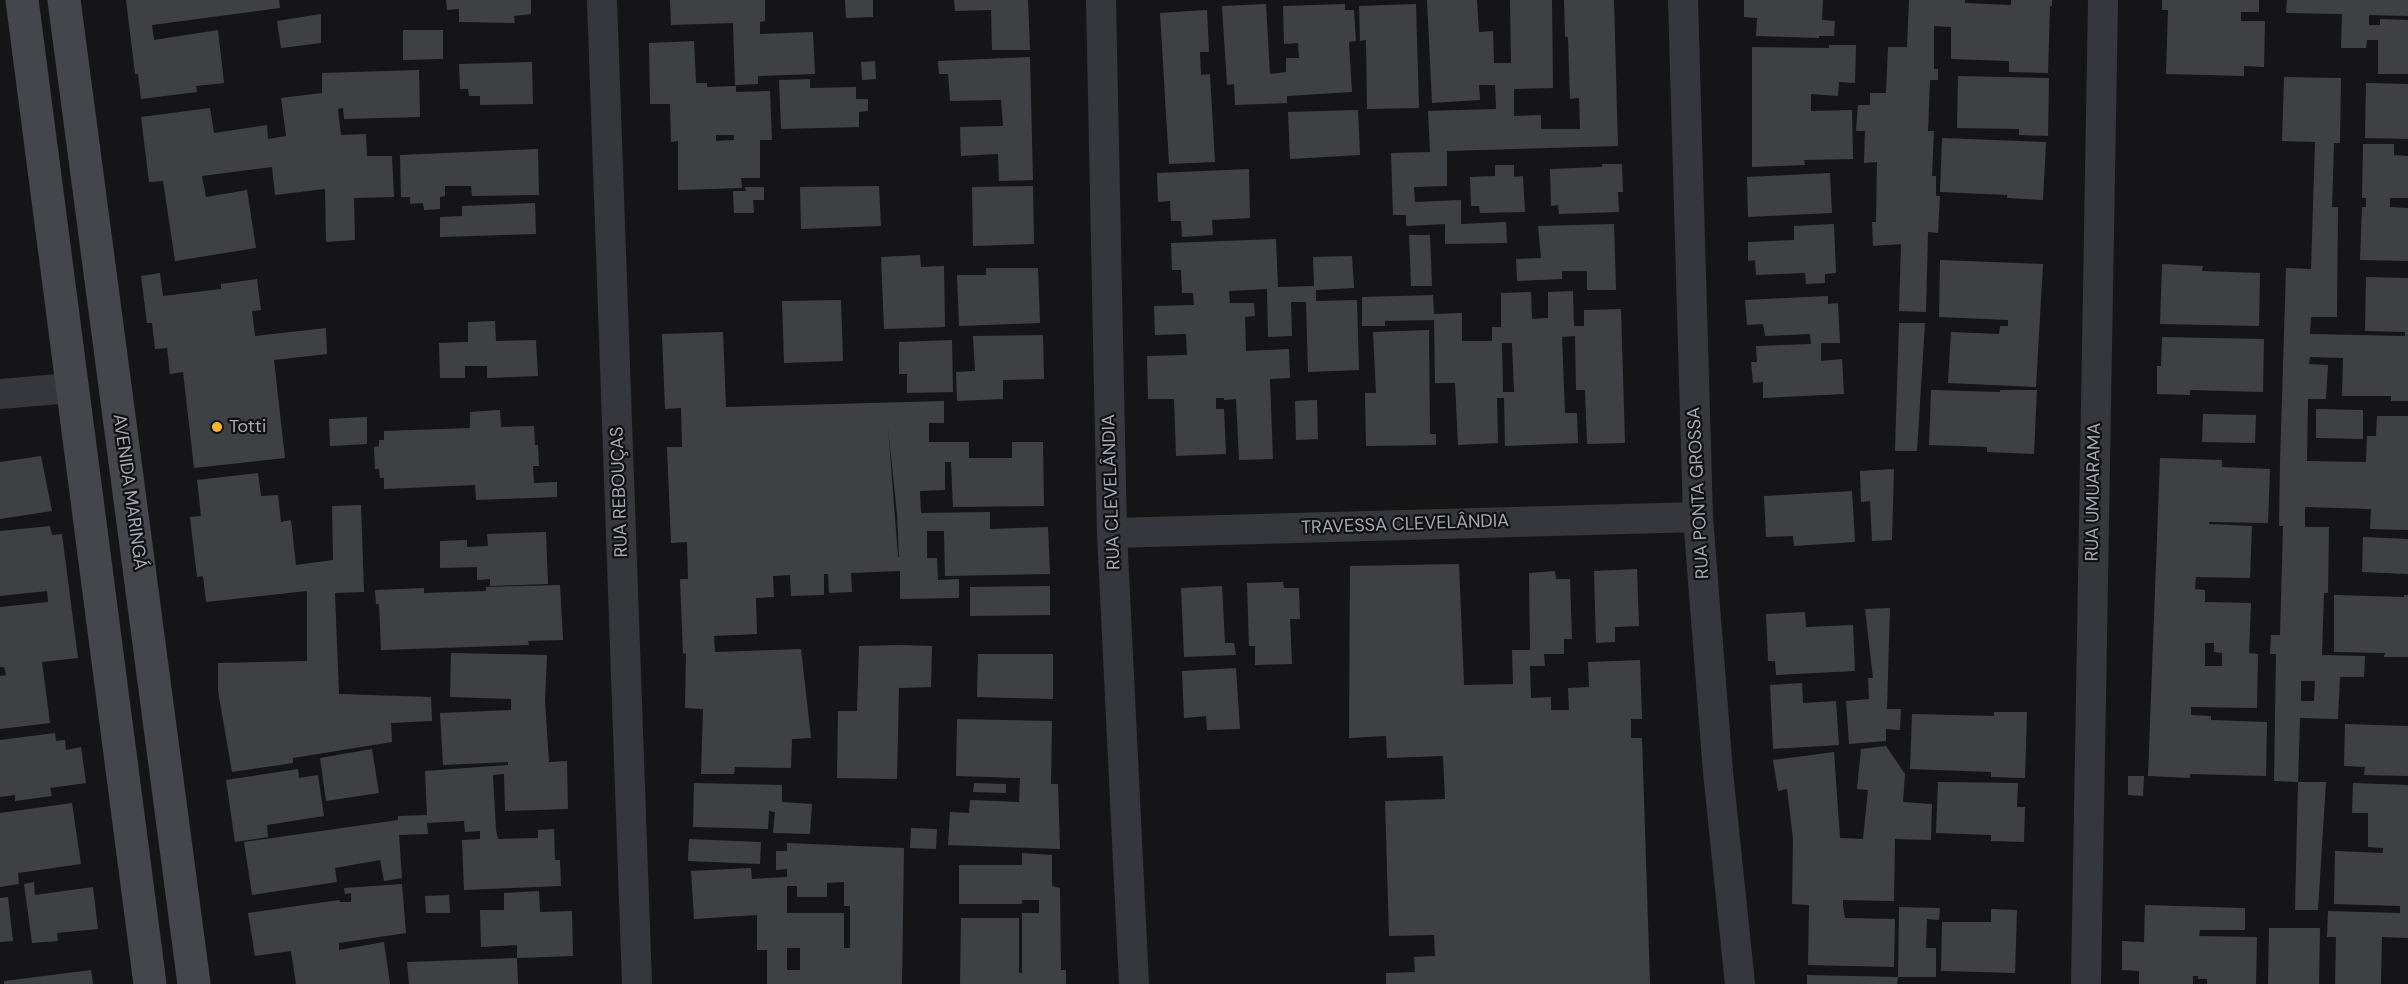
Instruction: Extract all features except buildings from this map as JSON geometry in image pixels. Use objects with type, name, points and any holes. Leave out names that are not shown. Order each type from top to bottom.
[{"type":"main road","points":[[22,0],[150,984]]},
{"type":"main road","name":"AVENIDA MARINGÁ","points":[[64,0],[194,984]]},
{"type":"street","name":"RUA REBOUÇAS","points":[[602,0],[637,984]]},
{"type":"street","name":"RUA CLEVELÂNDIA","points":[[1101,0],[1112,533],[1134,984]]},
{"type":"street","name":"RUA PONTA GROSSA","points":[[1683,0],[1698,517],[1718,772],[1740,984]]},
{"type":"street","name":"RUA UMUARAMA","points":[[2086,984],[2103,0]]},
{"type":"street","points":[[0,394],[71,388]]},
{"type":"street","name":"TRAVESSA CLEVELÂNDIA","points":[[1112,533],[1698,517]]},
{"type":"place","name":"Totti","points":[[217,427]]}]
